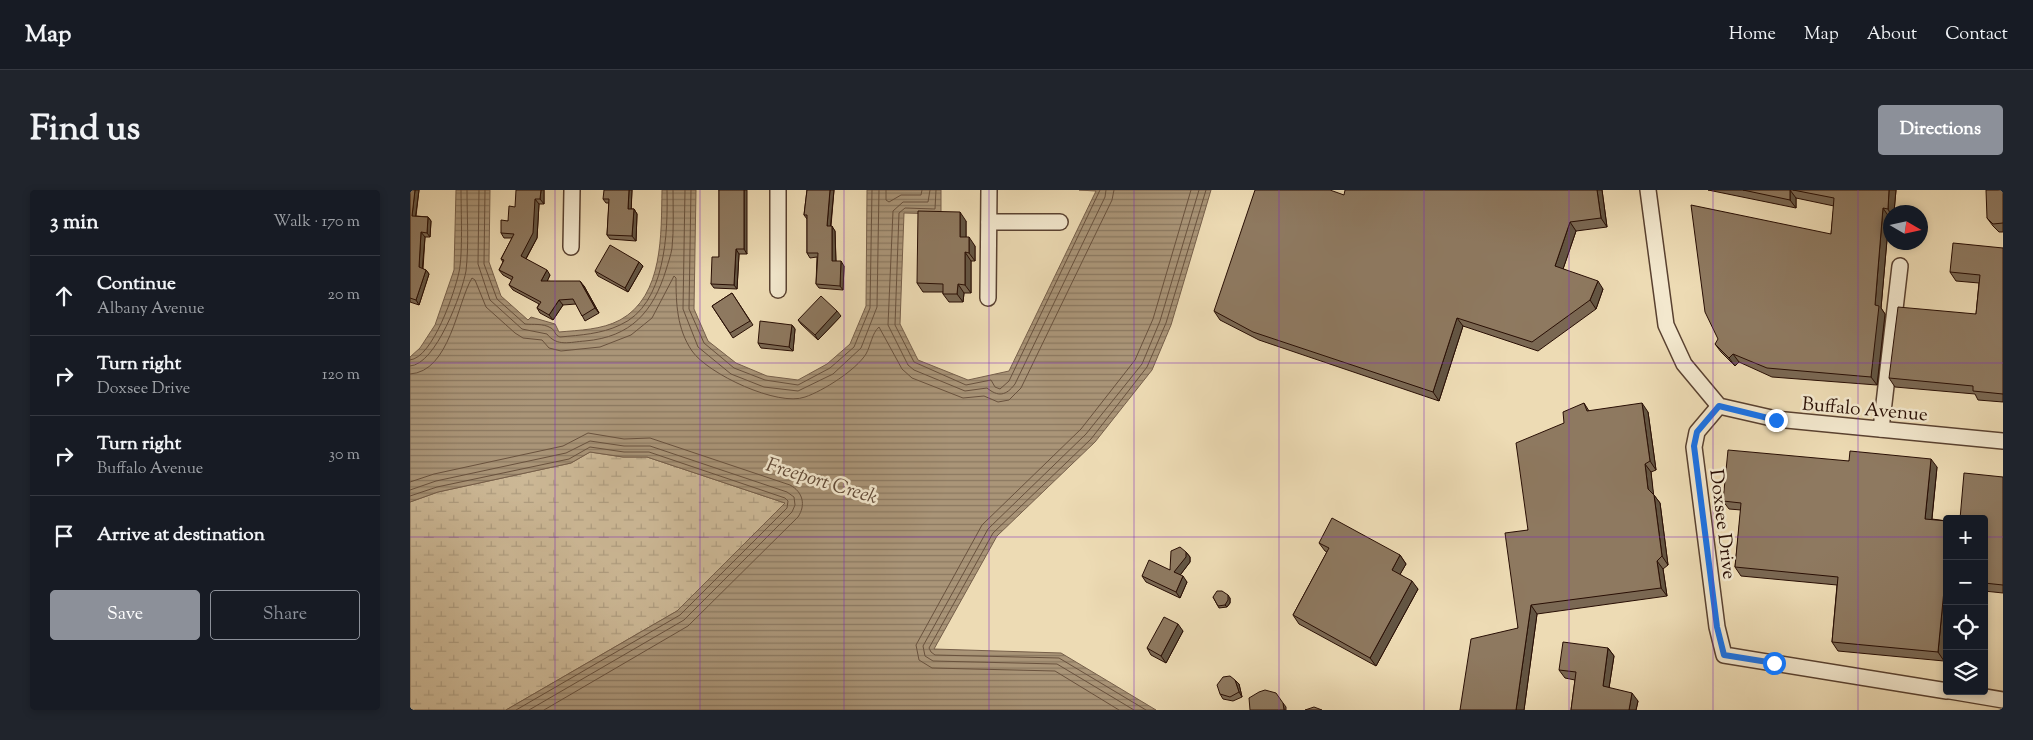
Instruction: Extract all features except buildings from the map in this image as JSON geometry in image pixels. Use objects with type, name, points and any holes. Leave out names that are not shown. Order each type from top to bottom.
[{"type":"street","points":[[571,247],[572,190]]},
{"type":"street","points":[[778,190],[778,290]]},
{"type":"street","points":[[988,298],[989,190]]},
{"type":"street","points":[[1648,190],[1666,325],[1684,364],[1719,406]]},
{"type":"street","points":[[989,222],[1060,222]]},
{"type":"street","points":[[1881,429],[1900,266]]},
{"type":"street","name":"Buffalo Avenue","points":[[1719,406],[1776,420],[2003,441]]},
{"type":"street","name":"Doxsee Drive","points":[[1719,406],[1697,432],[1694,446],[1716,620],[1724,655],[1943,690]]},
{"type":"street","points":[[1972,695],[2003,700]]},
{"type":"green space","points":[[590,452],[623,457],[647,457],[785,503],[677,611],[506,710],[410,710],[410,502],[438,492],[571,463]]},
{"type":"water","name":"Freeport Creek","points":[[456,190],[490,190],[489,262],[501,296],[528,320],[531,317],[555,324],[559,332],[605,326],[620,320],[634,309],[645,296],[657,262],[660,244],[662,190],[696,190],[694,309],[708,341],[736,363],[767,376],[798,380],[827,364],[850,344],[866,306],[867,190],[941,190],[941,214],[904,213],[900,324],[918,360],[968,380],[1009,371],[1096,191],[1079,190],[1211,190],[1171,325],[1152,370],[1095,442],[997,536],[934,649],[1061,653],[1156,710],[506,710],[677,611],[785,503],[647,457],[623,457],[590,452],[571,463],[438,492],[410,502],[410,357],[420,348],[435,325],[454,270]]},
{"type":"route","points":[[1774,663],[1724,655],[1717,627],[1694,446],[1697,432],[1719,406],[1776,420]]}]
